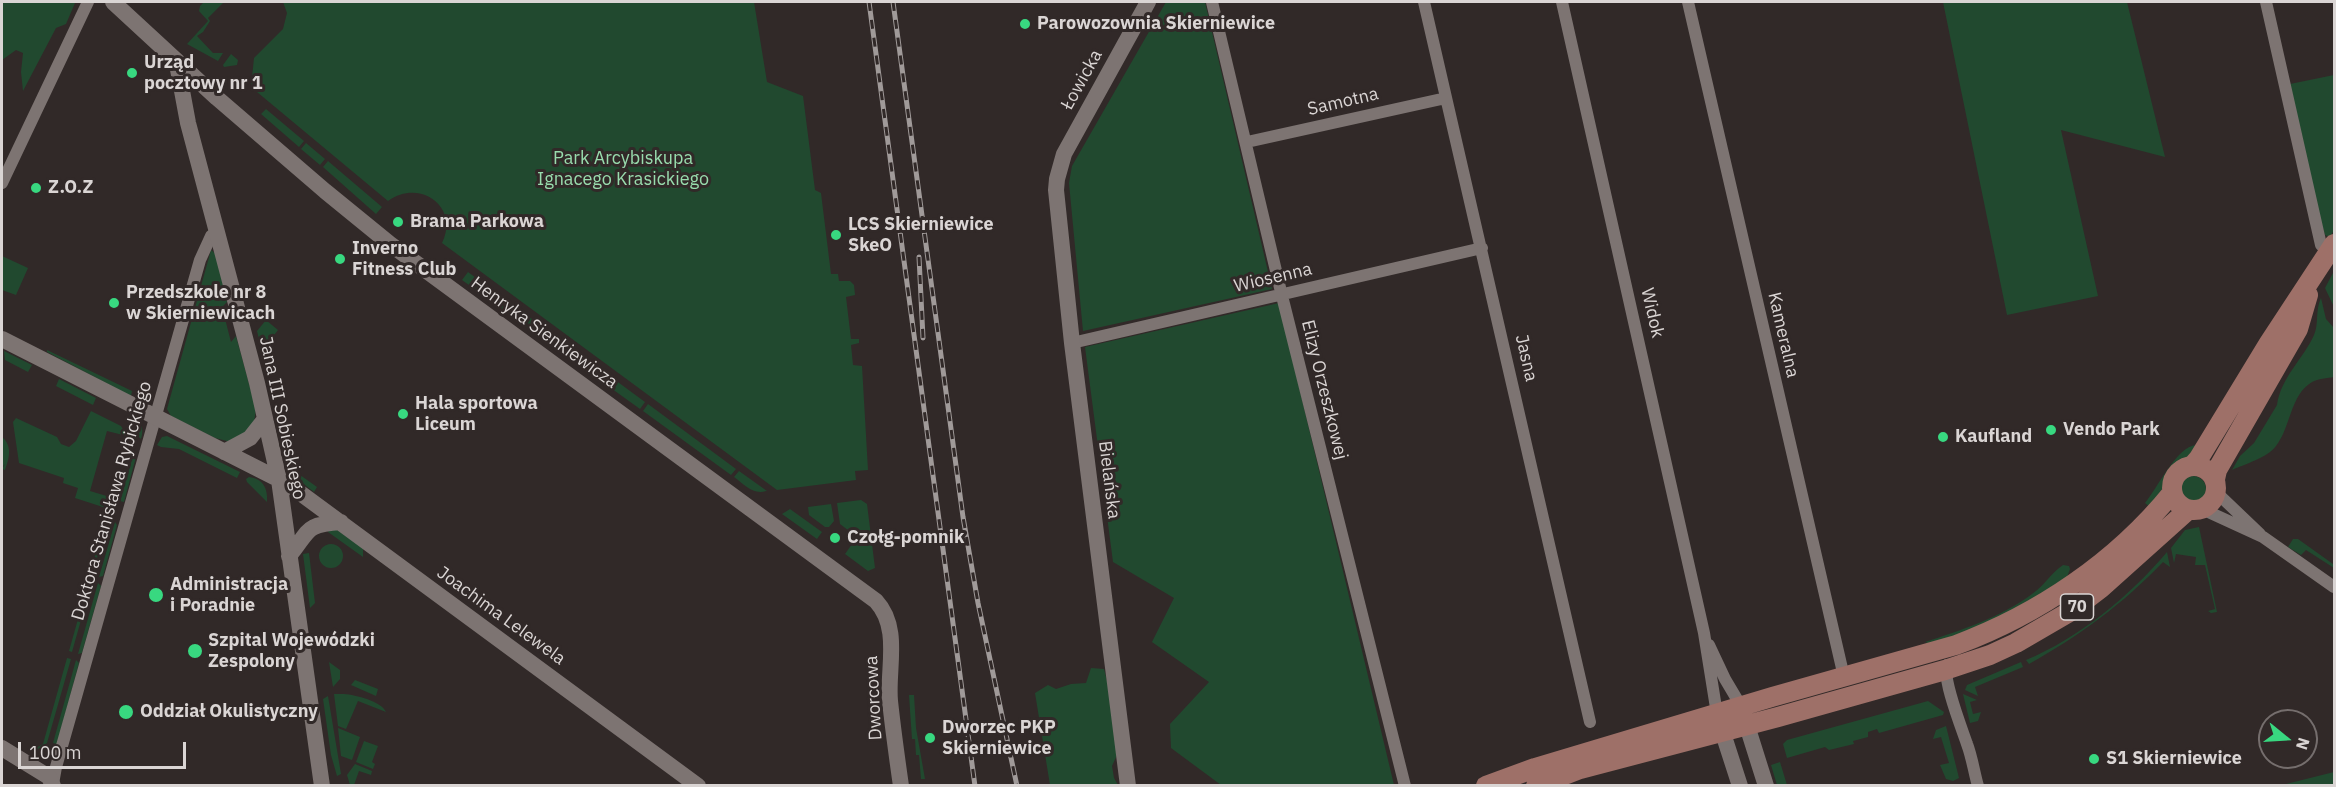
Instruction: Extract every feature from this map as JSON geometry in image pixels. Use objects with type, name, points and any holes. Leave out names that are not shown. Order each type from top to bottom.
[{"type":"main road","points":[[2192,466],[2332,248]]},
{"type":"main road","points":[[2215,485],[2203,467],[2192,466],[2180,470],[2171,486],[2178,504],[2195,509],[2209,505],[2215,485],[2217,470],[2298,329],[2312,281]]},
{"type":"main road","name":"70","points":[[1744,715],[1844,677],[1956,645],[2012,621],[2060,593],[2123,545],[2154,515],[2172,493]]},
{"type":"main road","name":"70","points":[[1486,786],[1535,768],[1744,715],[1945,670],[2016,643],[2072,611],[2195,509]]},
{"type":"main road","name":"70","points":[[1536,786],[1720,722]]},
{"type":"street","points":[[2,183],[88,2]]},
{"type":"street","name":"Henryka Sienkiewicza","points":[[113,2],[177,64],[390,244],[863,591],[882,609]]},
{"type":"street","name":"Łowicka","points":[[1057,180],[1064,154],[1148,2]]},
{"type":"street","name":"Elizy Orzeszkowej","points":[[1212,2],[1282,296],[1405,786]]},
{"type":"street","name":"Jasna","points":[[1424,2],[1590,722]]},
{"type":"street","name":"Widok","points":[[1562,2],[1704,633],[1720,722],[1740,786]]},
{"type":"street","name":"Kameralna","points":[[1688,2],[1844,677]]},
{"type":"street","points":[[2266,2],[2321,245],[2332,248]]},
{"type":"street","name":"Jana III Sobieskiego","points":[[177,64],[188,123],[218,231],[279,480],[322,786]]},
{"type":"street","name":"Samotna","points":[[1247,142],[1446,98]]},
{"type":"street","name":"Bielańska","points":[[1057,180],[1058,215],[1072,343],[1128,786]]},
{"type":"street","name":"Doktora Stanisława Rybickiego","points":[[53,785],[56,767],[200,260],[211,236],[218,231]]},
{"type":"street","name":"Wiosenna","points":[[1072,343],[1180,316],[1282,296],[1482,248]]},
{"type":"street","name":"Joachima Lelewela","points":[[2,339],[279,480],[341,522],[698,786]]},
{"type":"street","points":[[224,453],[250,438],[265,419]]},
{"type":"street","points":[[2215,485],[2263,537]]},
{"type":"street","points":[[2195,509],[2263,537],[2334,587]]},
{"type":"street","points":[[289,556],[314,525],[341,522]]},
{"type":"street","name":"Dworcowa","points":[[882,609],[889,630],[892,672],[890,698],[901,786]]},
{"type":"street","name":"Widok","points":[[1704,633],[1744,715],[1766,786]]},
{"type":"street","points":[[1956,645],[1945,670],[1975,785]]},
{"type":"street","points":[[2,748],[49,777],[53,785]]},
{"type":"green space","points":[[2,2],[75,3],[66,24],[56,28],[23,91],[21,72],[23,53],[16,50],[2,60]]},
{"type":"green space","points":[[204,2],[224,2],[208,18],[210,21],[203,32],[197,36],[213,53],[223,53],[218,61],[187,44],[208,21],[199,11]]},
{"type":"green space","name":"Park Arcybiskupa Ignacego Krasickiego","points":[[283,2],[754,2],[767,82],[803,96],[815,190],[821,193],[831,274],[838,274],[839,281],[850,281],[854,285],[855,295],[846,297],[851,339],[859,339],[859,343],[851,345],[853,365],[862,366],[868,470],[855,471],[856,480],[777,490],[442,243],[446,230],[446,218],[434,200],[412,193],[400,195],[388,201],[251,87],[254,58],[283,29],[287,13]]},
{"type":"green space","points":[[1166,2],[1205,2],[1272,289],[1083,331],[1069,183],[1072,166]]},
{"type":"green space","points":[[1943,2],[2127,2],[2165,157],[2061,130],[2098,296],[2007,315]]},
{"type":"green space","points":[[231,54],[238,60],[237,65],[224,67],[223,65]]},
{"type":"green space","points":[[2334,75],[2334,230],[2330,237],[2325,235],[2319,214],[2290,84]]},
{"type":"green space","points":[[266,109],[304,141],[299,147],[261,114]]},
{"type":"green space","points":[[306,143],[325,159],[320,165],[301,149]]},
{"type":"green space","points":[[328,161],[382,207],[376,214],[323,167]]},
{"type":"green space","points":[[211,250],[217,255],[227,302],[222,307],[231,342],[236,336],[256,409],[253,429],[231,442],[215,438],[171,416],[167,409]]},
{"type":"green space","points":[[2,256],[28,268],[16,295],[2,290]]},
{"type":"green space","points":[[2334,271],[2334,307],[2325,288]]},
{"type":"green space","points":[[468,272],[543,327],[538,335],[462,280]]},
{"type":"green space","points":[[2321,298],[2326,319],[2334,328],[2334,377],[2312,382],[2299,395],[2285,430],[2272,450],[2232,470],[2240,456],[2254,443],[2277,405],[2283,385],[2310,343],[2315,331]]},
{"type":"green space","points":[[1279,303],[1394,785],[1221,785],[1171,748],[1170,724],[1209,682],[1152,642],[1174,598],[1113,562],[1085,347]]},
{"type":"green space","points":[[266,320],[278,330],[265,347],[261,347],[257,331]]},
{"type":"green space","points":[[546,329],[586,358],[580,366],[541,337]]},
{"type":"green space","points":[[47,350],[132,391],[131,396],[47,352]]},
{"type":"green space","points":[[4,351],[32,365],[28,372],[5,360]]},
{"type":"green space","points":[[588,360],[645,402],[640,409],[583,368]]},
{"type":"green space","points":[[59,379],[96,398],[93,405],[56,386]]},
{"type":"green space","points":[[648,404],[736,469],[731,475],[643,411]]},
{"type":"green space","points":[[91,411],[121,426],[127,436],[107,431],[90,491],[110,497],[106,508],[75,498],[78,488],[63,483],[64,478],[19,463],[13,422],[16,418],[57,437],[61,444],[69,447],[76,441]]},
{"type":"green space","points":[[129,415],[141,425],[141,439],[132,430]]},
{"type":"green space","points":[[167,436],[240,472],[237,478],[179,449],[157,445],[162,437]]},
{"type":"green space","points":[[2,437],[9,448],[5,470],[2,469],[5,464],[2,467]]},
{"type":"green space","points":[[2196,445],[2191,456],[2169,470],[2161,493],[2150,507],[2145,503],[2175,460],[2189,447]]},
{"type":"green space","points":[[133,456],[136,457],[124,502],[120,501]]},
{"type":"green space","points":[[286,465],[317,487],[314,492],[292,475]]},
{"type":"green space","points":[[739,471],[767,491],[757,492],[746,486],[734,477]]},
{"type":"green space","points":[[2193,476],[2202,480],[2206,489],[2202,498],[2193,502],[2184,498],[2180,489],[2184,480]]},
{"type":"green space","points":[[249,477],[264,485],[267,502],[247,482],[246,479]]},
{"type":"green space","points":[[861,500],[867,504],[875,568],[868,571],[845,554],[857,537],[840,524],[837,503]]},
{"type":"green space","points":[[831,504],[834,521],[829,527],[825,527],[809,515],[808,507]]},
{"type":"green space","points":[[790,509],[822,532],[817,539],[782,514]]},
{"type":"green space","points":[[115,522],[117,525],[103,576],[99,577]]},
{"type":"green space","points":[[2199,527],[2217,612],[2208,611],[2215,609],[2205,565],[2195,565],[2196,557],[2176,554],[2174,563],[2171,548],[2185,530]]},
{"type":"green space","points":[[331,528],[363,548],[363,557],[328,532]]},
{"type":"green space","points":[[101,534],[105,535],[94,575],[90,574]]},
{"type":"green space","points":[[2293,539],[2298,539],[2333,564],[2334,568],[2306,550],[2301,555],[2288,547]]},
{"type":"green space","points":[[331,544],[340,547],[343,556],[340,565],[331,568],[322,565],[319,556],[322,547]]},
{"type":"green space","points":[[2167,552],[2170,567],[2163,562],[2132,592],[2100,618],[2029,664],[2026,660],[2084,628],[2120,600]]},
{"type":"green space","points":[[309,553],[315,603],[310,608],[303,554]]},
{"type":"green space","points":[[2063,565],[2069,566],[2070,569],[2067,577],[2002,619],[1930,644],[1925,642],[1967,628],[2007,610],[2036,591]]},
{"type":"green space","points":[[89,580],[92,581],[72,652],[69,651]]},
{"type":"green space","points":[[98,583],[101,586],[82,653],[78,654]]},
{"type":"green space","points":[[67,658],[71,659],[47,743],[38,749],[36,748],[43,744]]},
{"type":"green space","points":[[76,660],[79,663],[57,744],[53,743]]},
{"type":"green space","points":[[329,662],[340,670],[340,679],[333,687]]},
{"type":"green space","points":[[2021,662],[2023,667],[1975,687],[1978,696],[1965,690],[1967,685]]},
{"type":"green space","points":[[1091,668],[1104,669],[1109,689],[1117,755],[1112,766],[1118,785],[1050,785],[1035,693],[1048,685],[1056,689],[1071,684],[1086,683]]},
{"type":"green space","points":[[355,680],[378,689],[376,696],[351,685]]},
{"type":"green space","points":[[334,694],[344,694],[374,702],[386,712],[358,701],[346,729],[338,726]]},
{"type":"green space","points":[[1963,694],[1977,700],[1970,702],[1973,714],[1981,712],[1978,721],[1970,723]]},
{"type":"green space","points":[[909,695],[914,695],[916,728],[925,779],[921,779],[919,755],[916,755],[915,739],[912,739]]},
{"type":"green space","points":[[328,696],[341,774],[337,776],[331,755],[323,699]]},
{"type":"green space","points":[[1928,701],[1944,712],[1943,715],[1879,733],[1877,729],[1868,732],[1868,737],[1853,741],[1854,744],[1829,750],[1825,747],[1787,758],[1783,744],[1787,740]]},
{"type":"green space","points":[[1946,726],[1959,778],[1953,781],[1946,779],[1940,765],[1949,763],[1941,737],[1933,739],[1936,730]]},
{"type":"green space","points":[[338,728],[360,737],[352,760],[341,756]]},
{"type":"green space","points":[[364,741],[378,746],[372,762],[375,764],[373,769],[356,762]]},
{"type":"green space","points":[[1780,762],[1787,785],[1777,785],[1771,765]]},
{"type":"green space","points":[[355,764],[372,771],[371,775],[359,771],[354,785],[350,785],[347,775]]},
{"type":"green space","points":[[2334,772],[2334,785],[2286,785],[2286,784]]},
{"type":"railway","points":[[869,2],[975,786]]},
{"type":"railway","points":[[893,2],[963,517],[978,603],[1017,786]]},
{"type":"railway","points":[[919,257],[923,338]]},
{"type":"place","name":"Parowozownia Skierniewice","points":[[1025,24]]},
{"type":"place","name":"Urząd pocztowy nr 1","points":[[132,73]]},
{"type":"place","name":"Z.O.Z","points":[[36,188]]},
{"type":"place","name":"Brama Parkowa","points":[[398,222]]},
{"type":"place","name":"LCS Skierniewice SkeO","points":[[836,235]]},
{"type":"place","name":"Inverno Fitness Club","points":[[340,259]]},
{"type":"place","name":"Przedszkole nr 8 w Skierniewicach","points":[[114,303]]},
{"type":"place","name":"Hala sportowa Liceum","points":[[403,414]]},
{"type":"place","name":"Vendo Park","points":[[2051,430]]},
{"type":"place","name":"Kaufland","points":[[1943,437]]},
{"type":"place","name":"Czołg-pomnik","points":[[835,538]]},
{"type":"place","name":"Administracja i Poradnie","points":[[156,595]]},
{"type":"place","name":"Szpital Wojewódzki Zespolony","points":[[195,651]]},
{"type":"place","name":"Oddział Okulistyczny","points":[[126,712]]},
{"type":"place","name":"Dworzec PKP Skierniewice","points":[[930,738]]},
{"type":"place","name":"S1 Skierniewice","points":[[2094,759]]}]
